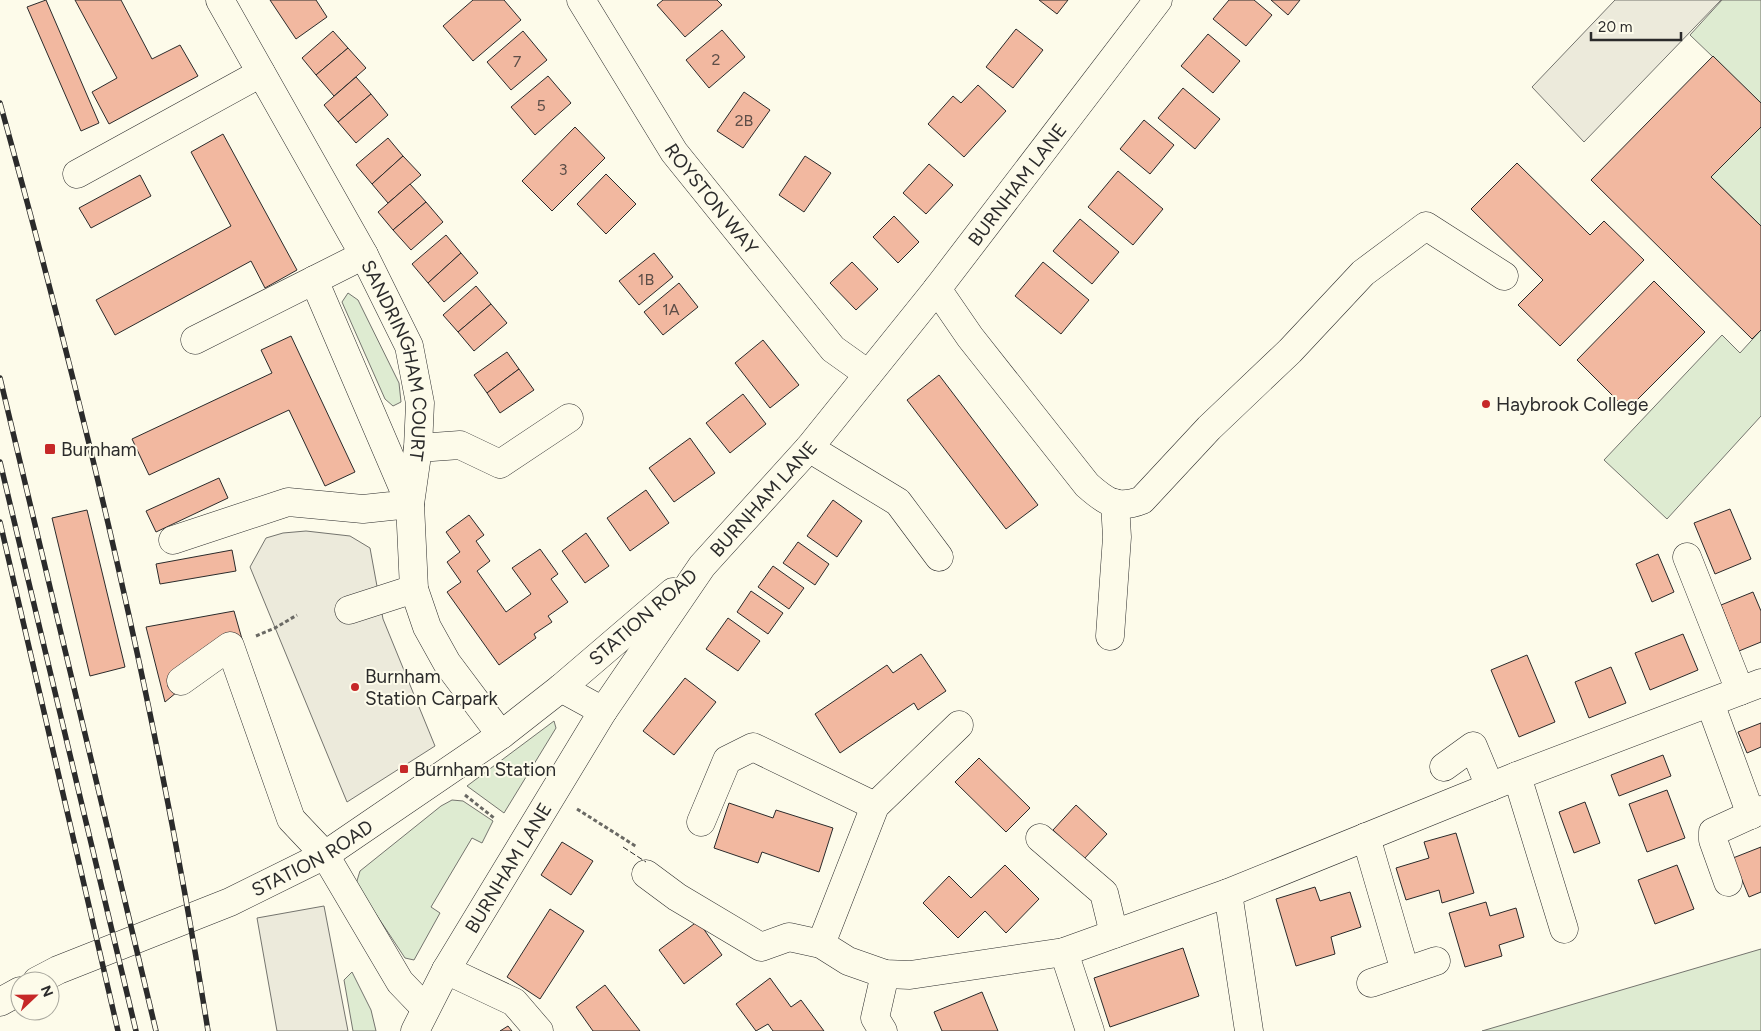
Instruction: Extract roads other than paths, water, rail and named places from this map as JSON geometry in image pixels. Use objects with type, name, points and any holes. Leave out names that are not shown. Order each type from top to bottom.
[{"type":"street","name":"SANDRINGHAM COURT","points":[[220,0],[364,255],[409,346],[420,403],[418,448],[410,504],[414,589],[428,627],[447,663],[501,734]]},
{"type":"street","name":"ROYSTON WAY","points":[[581,0],[674,152],[833,348],[868,374]]},
{"type":"street","name":"BURNHAM LANE","points":[[420,1019],[446,970],[603,711],[702,566],[809,448],[937,289],[1158,0]]},
{"type":"street","points":[[77,174],[261,73]]},
{"type":"street","points":[[937,289],[970,337],[1088,485],[1103,499],[1115,504],[1128,506],[1142,500],[1233,403],[1290,351],[1363,273],[1426,226],[1504,276]]},
{"type":"street","points":[[195,340],[364,255]]},
{"type":"street","points":[[173,540],[288,502],[363,509],[410,504],[314,280]]},
{"type":"street","points":[[418,448],[460,445],[500,464],[569,418]]},
{"type":"street","points":[[809,448],[898,502],[939,557]]},
{"type":"street","points":[[1110,636],[1118,537],[1115,504]]},
{"type":"street","points":[[646,874],[677,896],[761,947],[789,937],[821,944],[848,961],[885,974],[910,974],[1064,952],[1228,893],[1517,776],[1750,687],[1687,557]]},
{"type":"street","name":"STATION ROAD","points":[[56,971],[230,902],[325,855],[501,734],[561,688],[702,566]]},
{"type":"street","points":[[348,610],[414,589]]},
{"type":"street","points":[[181,681],[230,646],[291,819],[325,855],[420,1019]]},
{"type":"street","points":[[561,688],[603,711]]},
{"type":"street","points":[[1710,702],[1756,812],[1713,832],[1712,840],[1728,882]]},
{"type":"street","points":[[821,944],[874,806],[959,725]]},
{"type":"street","points":[[1444,767],[1473,746],[1490,787]]},
{"type":"street","points":[[701,822],[727,760],[753,747],[874,806]]},
{"type":"street","points":[[1517,776],[1564,929]]},
{"type":"street","points":[[1366,837],[1405,971]]},
{"type":"street","points":[[1040,838],[1104,893],[1114,934]]},
{"type":"street","points":[[1228,893],[1249,1031]]},
{"type":"street","points":[[1064,952],[1090,1031]]},
{"type":"street","points":[[1372,983],[1436,961]]},
{"type":"street","points":[[446,970],[514,1002],[539,1031]]},
{"type":"street","points":[[883,1031],[875,1018],[885,974]]},
{"type":"railway","points":[[0,103],[61,333],[118,564],[167,797],[208,1031]]},
{"type":"railway","points":[[0,378],[156,1031]]},
{"type":"railway","points":[[0,462],[136,1031]]},
{"type":"railway","points":[[0,522],[118,1031]]},
{"type":"place","name":"Haybrook College","points":[[1486,404]]},
{"type":"place","name":"Burnham","points":[[50,449]]},
{"type":"place","name":"Burnham Station Carpark","points":[[355,687]]},
{"type":"place","name":"Burnham Station","points":[[404,769]]}]
